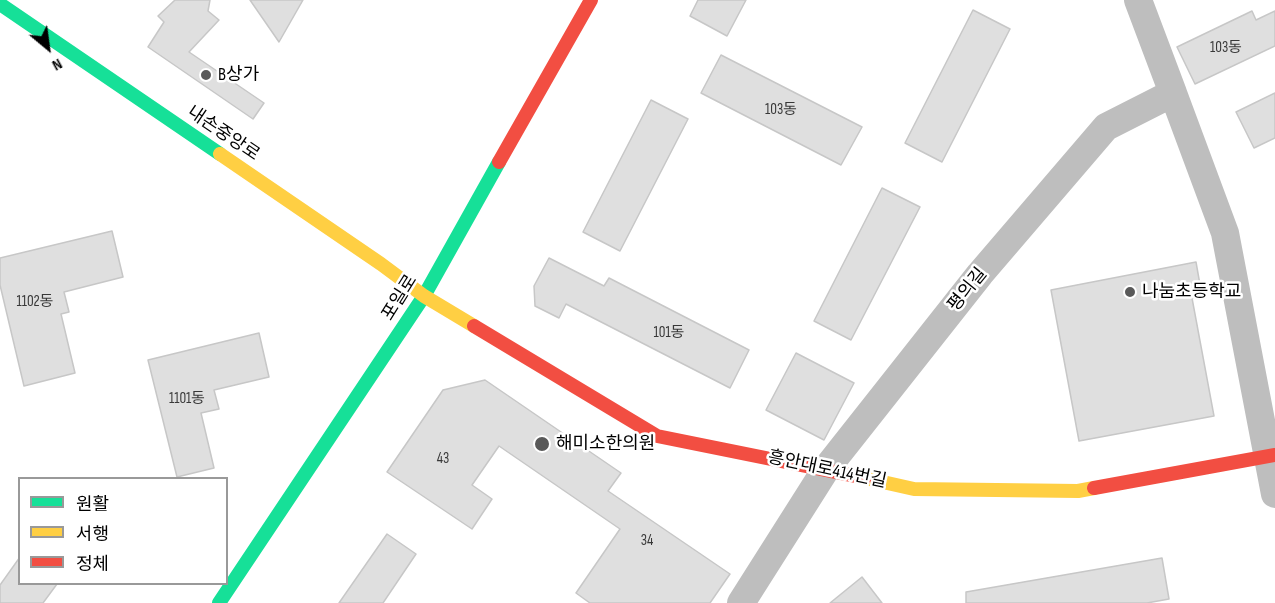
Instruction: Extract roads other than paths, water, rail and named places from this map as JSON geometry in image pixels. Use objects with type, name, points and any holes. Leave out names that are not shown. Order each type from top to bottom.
[{"type":"street","name":"포일로","points":[[219,603],[424,296],[591,0]]},
{"type":"street","points":[[1138,0],[1225,233],[1272,455],[1275,494]]},
{"type":"street","name":"내손중앙로","points":[[0,4],[381,264],[424,296]]},
{"type":"street","name":"평의길","points":[[741,603],[826,469],[980,274],[1106,127],[1173,93]]},
{"type":"street","name":"흥안대로414번길","points":[[424,296],[657,436],[826,469],[914,489],[1078,491],[1272,455]]},
{"type":"place","name":"B상가","points":[[206,75]]},
{"type":"place","name":"나눔초등학교","points":[[1130,292]]},
{"type":"place","name":"해미소한의원","points":[[542,444]]}]
